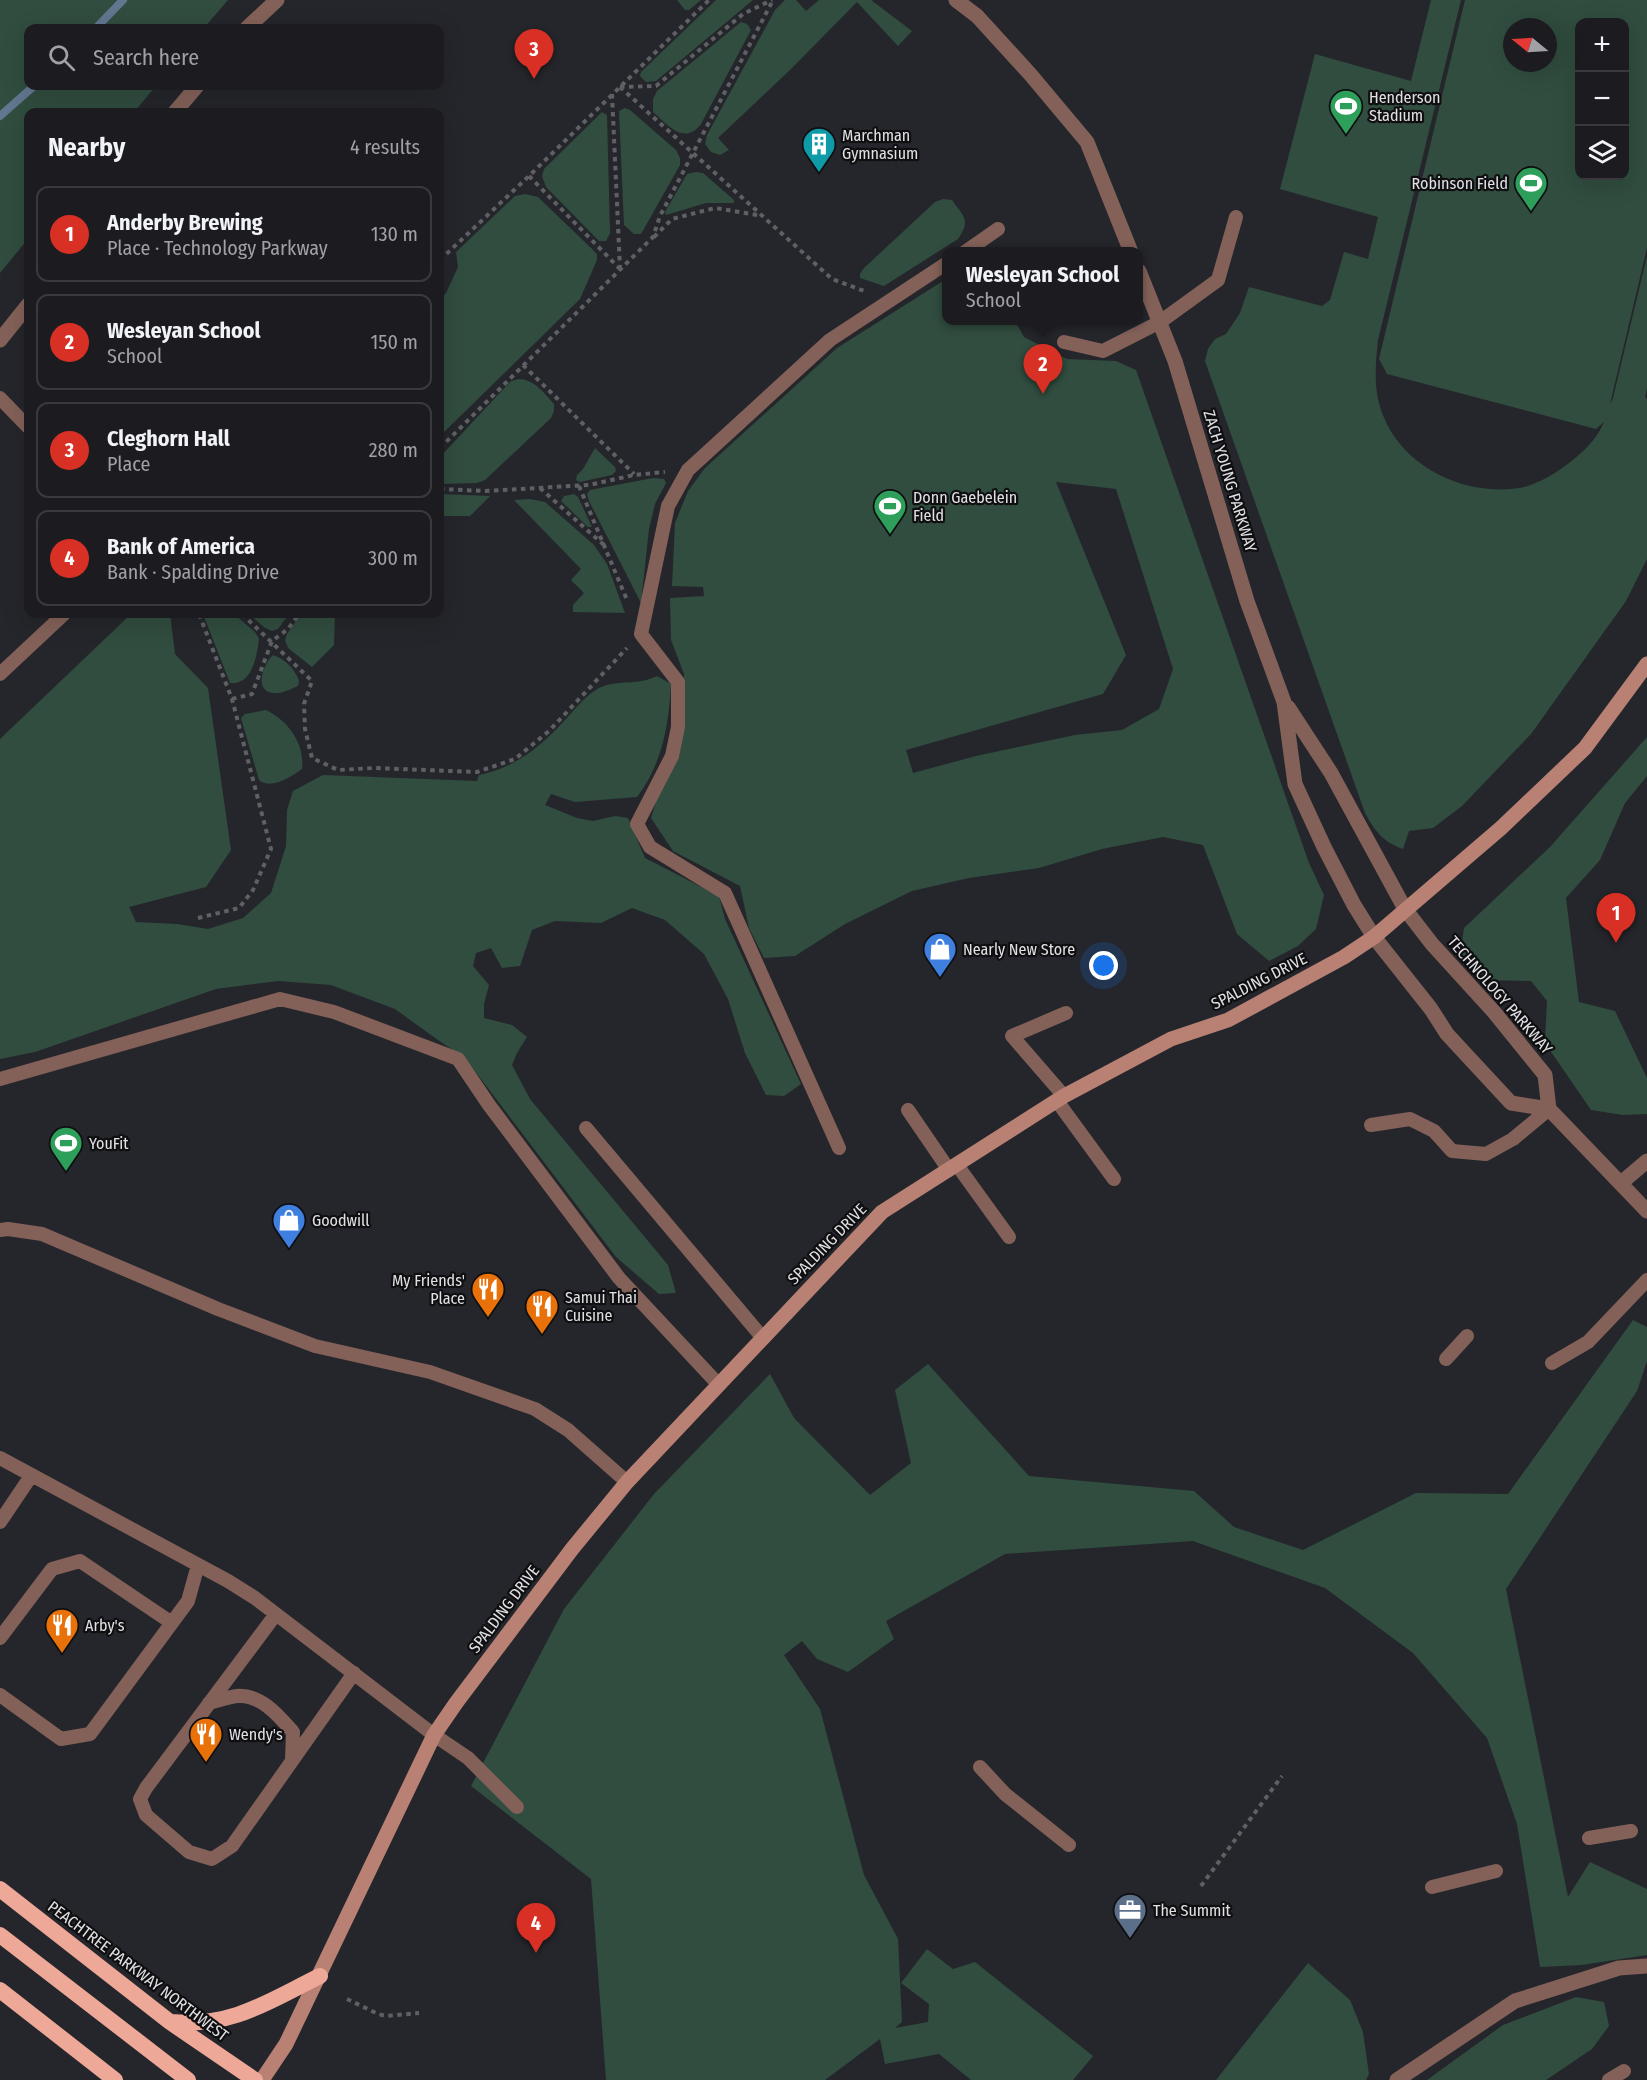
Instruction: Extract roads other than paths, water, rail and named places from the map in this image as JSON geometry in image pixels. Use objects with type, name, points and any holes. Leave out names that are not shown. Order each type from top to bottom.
[{"type":"highway","name":"PEACHTREE PARKWAY NORTHWEST","points":[[0,1889],[170,2022],[255,2080]]},
{"type":"highway","points":[[0,1935],[188,2080]]},
{"type":"highway","points":[[170,2022],[194,2024],[235,2017],[320,1976]]},
{"type":"highway","points":[[0,1990],[116,2080]]},
{"type":"main road","name":"SPALDING DRIVE","points":[[262,2080],[286,2044],[320,1976],[434,1735],[456,1703],[572,1548],[627,1482],[882,1212],[1061,1099],[1172,1039],[1228,1020],[1344,957],[1374,937],[1502,828],[1586,748],[1647,664]]},
{"type":"street","points":[[251,24],[277,0]]},
{"type":"street","points":[[956,0],[977,16],[1087,142],[1129,247]]},
{"type":"street","points":[[178,108],[194,90]]},
{"type":"street","name":"ZACH YOUNG PARKWAY","points":[[1143,281],[1175,361],[1247,601],[1284,702],[1296,784],[1324,848],[1374,937]]},
{"type":"street","points":[[0,340],[24,310]]},
{"type":"street","name":"ZACH YOUNG PARKWAY","points":[[1284,702],[1331,773],[1405,909]]},
{"type":"street","name":"TECHNOLOGY PARKWAY","points":[[1405,909],[1432,944],[1494,1012],[1545,1075],[1550,1111]]},
{"type":"street","points":[[1374,937],[1431,1009],[1447,1034],[1510,1103],[1550,1111],[1647,1210]]},
{"type":"street","points":[[1621,1183],[1647,1161]]},
{"type":"street","points":[[1397,2080],[1515,2001],[1619,1968],[1647,1966]]},
{"type":"lane","points":[[1064,342],[1103,351],[1160,322],[1218,280],[1236,217]]},
{"type":"lane","points":[[972,247],[998,230]]},
{"type":"lane","points":[[839,1148],[725,893],[650,847],[637,824],[672,756],[678,727],[678,682],[640,634],[668,506],[688,470],[830,340],[942,266]]},
{"type":"lane","points":[[0,398],[24,424]]},
{"type":"lane","points":[[0,674],[60,618]]},
{"type":"lane","points":[[0,1079],[280,999],[334,1012],[458,1059],[489,1105],[619,1278],[718,1384]]},
{"type":"lane","points":[[1066,1013],[1012,1036],[1061,1099],[1114,1179]]},
{"type":"lane","points":[[908,1110],[1010,1237]]},
{"type":"lane","points":[[1371,1125],[1410,1119],[1434,1131],[1452,1150],[1486,1154],[1513,1139],[1550,1111]]},
{"type":"lane","points":[[586,1128],[762,1337]]},
{"type":"lane","points":[[0,1230],[42,1234],[218,1309],[315,1346],[430,1372],[535,1409],[568,1430],[627,1482]]},
{"type":"lane","points":[[1552,1364],[1588,1342],[1647,1280]]},
{"type":"lane","points":[[1446,1359],[1467,1336]]},
{"type":"lane","points":[[0,1458],[255,1598],[434,1735],[468,1758],[517,1807]]},
{"type":"lane","points":[[0,1521],[31,1476]]},
{"type":"lane","points":[[0,1638],[52,1569],[80,1561],[172,1623]]},
{"type":"lane","points":[[0,1695],[61,1739],[90,1734],[188,1601],[198,1565]]},
{"type":"lane","points":[[276,1614],[140,1799],[146,1815],[189,1852],[212,1859],[232,1846],[354,1673]]},
{"type":"lane","points":[[209,1703],[239,1696],[258,1700],[275,1711],[293,1732],[292,1761]]},
{"type":"lane","points":[[980,1767],[1005,1794],[1069,1845]]},
{"type":"lane","points":[[1589,1838],[1631,1831]]},
{"type":"lane","points":[[1432,1887],[1496,1871]]},
{"type":"lane","points":[[1609,2080],[1624,2071]]},
{"type":"waterway","points":[[100,24],[123,0]]},
{"type":"waterway","points":[[0,116],[29,90]]},
{"type":"place","name":"Cleghorn Hall","points":[[534,79]]},
{"type":"place","name":"Henderson Stadium","points":[[1346,135]]},
{"type":"place","name":"Marchman Gymnasium","points":[[819,173]]},
{"type":"place","name":"Robinson Field","points":[[1531,212]]},
{"type":"place","name":"Wesleyan School","points":[[1043,394]]},
{"type":"place","name":"Donn Gaebelein Field","points":[[890,535]]},
{"type":"place","name":"Anderby Brewing","points":[[1616,943]]},
{"type":"place","name":"Nearly New Store","points":[[940,978]]},
{"type":"place","name":"YouFit","points":[[66,1172]]},
{"type":"place","name":"Goodwill","points":[[289,1249]]},
{"type":"place","name":"My Friends' Place","points":[[488,1318]]},
{"type":"place","name":"Samui Thai Cuisine","points":[[542,1335]]},
{"type":"place","name":"Arby's","points":[[62,1654]]},
{"type":"place","name":"Wendy's","points":[[206,1763]]},
{"type":"place","name":"The Summit","points":[[1130,1939]]},
{"type":"place","name":"Bank of America","points":[[536,1953]]}]
